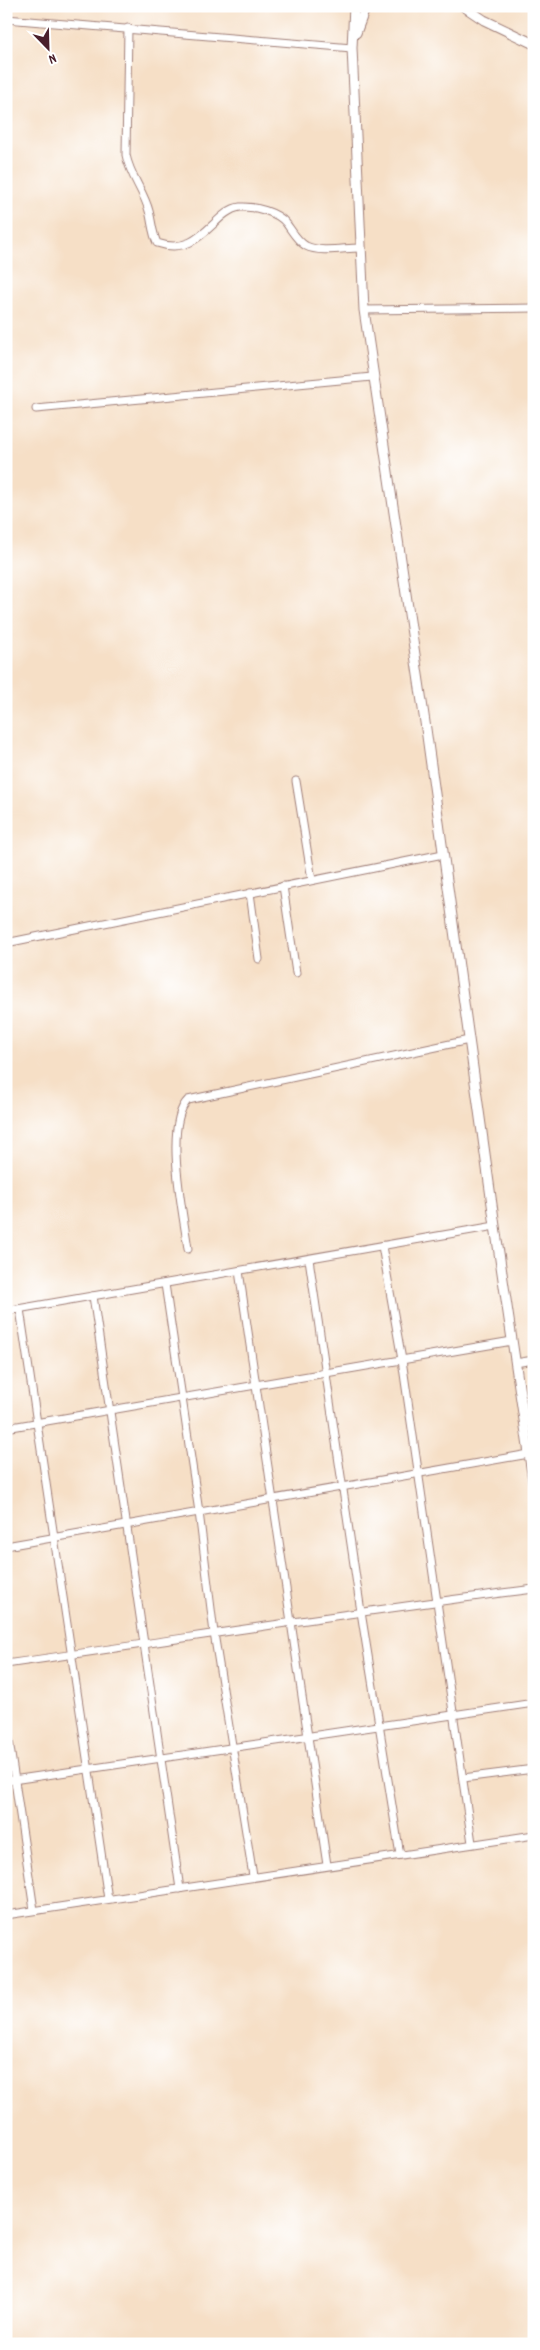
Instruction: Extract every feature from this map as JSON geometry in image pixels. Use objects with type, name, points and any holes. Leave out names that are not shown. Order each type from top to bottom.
[{"type":"street","points":[[354,6],[352,48],[359,248],[372,377],[534,1488]]},
{"type":"street","points":[[352,48],[366,6]]},
{"type":"street","points":[[463,6],[491,24],[534,44]]},
{"type":"street","points":[[6,19],[352,48]]},
{"type":"street","points":[[128,28],[126,155],[128,167],[149,211],[153,235],[157,243],[166,246],[194,240],[240,207],[278,215],[305,246],[314,248],[359,248]]},
{"type":"street","points":[[364,310],[534,308]]},
{"type":"street","points":[[36,409],[372,377]]},
{"type":"street","points":[[296,781],[312,880]]},
{"type":"street","points":[[6,943],[443,854]]},
{"type":"street","points":[[283,886],[296,973]]},
{"type":"street","points":[[250,893],[259,959]]},
{"type":"street","points":[[188,1250],[174,1144],[178,1122],[188,1100],[469,1040]]},
{"type":"street","points":[[6,1311],[495,1226]]},
{"type":"street","points":[[382,1246],[402,1360],[472,1843]]},
{"type":"street","points":[[309,1258],[361,1612],[381,1726],[400,1855]]},
{"type":"street","points":[[239,1271],[327,1865]]},
{"type":"street","points":[[165,1284],[199,1512],[214,1633],[254,1876]]},
{"type":"street","points":[[93,1296],[180,1889]]},
{"type":"street","points":[[20,1309],[108,1899]]},
{"type":"street","points":[[6,1428],[512,1342]]},
{"type":"street","points":[[515,1363],[534,1360]]},
{"type":"street","points":[[6,1546],[529,1454]]},
{"type":"street","points":[[6,1664],[144,1645],[290,1621],[534,1589]]},
{"type":"street","points":[[6,1781],[534,1703]]},
{"type":"street","points":[[6,1720],[34,1910]]},
{"type":"street","points":[[463,1778],[534,1769]]},
{"type":"street","points":[[6,1915],[534,1835]]}]
